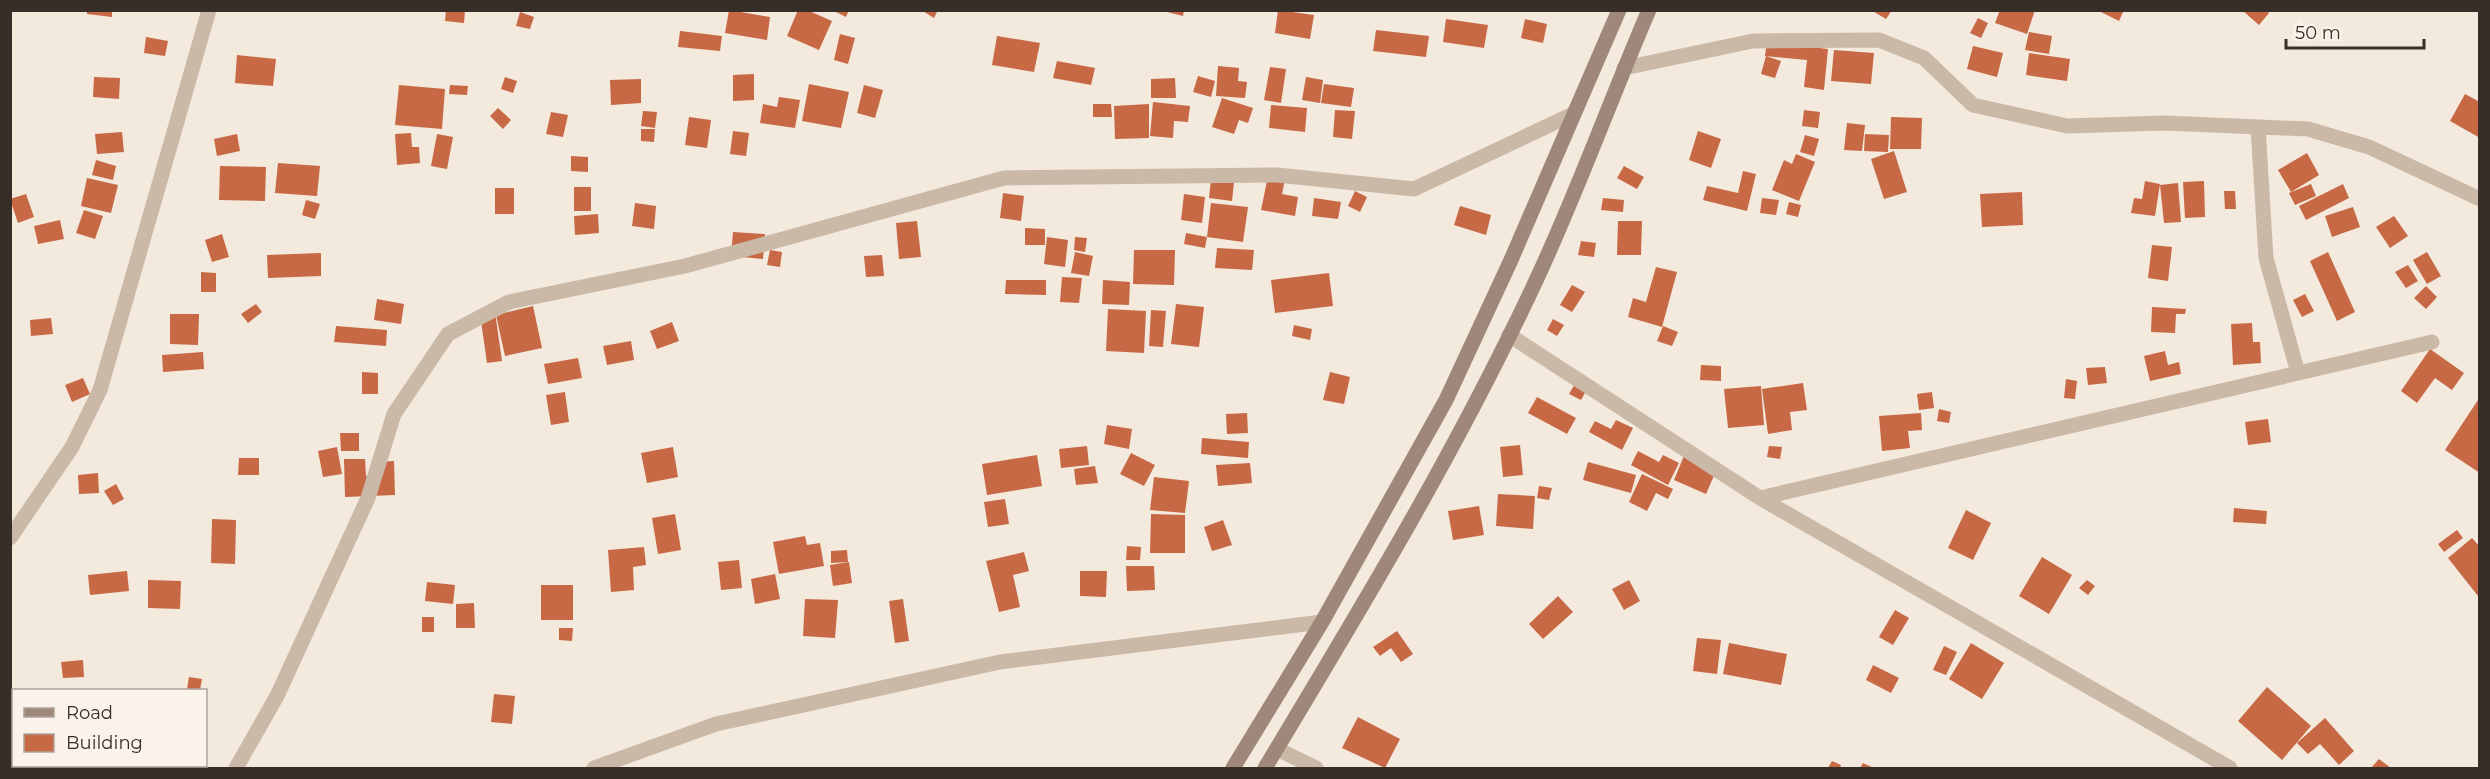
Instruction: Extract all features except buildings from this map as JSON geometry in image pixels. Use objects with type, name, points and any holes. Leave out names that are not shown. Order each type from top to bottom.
[{"type":"main road","points":[[1233,768],[1322,622],[1446,400],[1511,260],[1619,10]]},
{"type":"main road","points":[[1265,768],[1359,613],[1468,416],[1540,274],[1648,10]]},
{"type":"street","points":[[10,538],[72,447],[100,390],[209,10]]},
{"type":"street","points":[[1624,68],[1753,41],[1879,40],[1924,58],[1973,105],[1983,108],[2067,126],[2165,123],[2308,129],[2369,147],[2480,199]]},
{"type":"street","points":[[236,768],[277,696],[368,498],[394,414],[448,334],[509,302],[685,266],[1005,178],[1277,175],[1414,189],[1574,114]]},
{"type":"street","points":[[2258,127],[2266,258],[2298,373]]},
{"type":"street","points":[[1509,335],[1760,498],[2230,768]]},
{"type":"street","points":[[1760,498],[2432,342]]},
{"type":"street","points":[[594,768],[716,724],[1000,662],[1322,622]]},
{"type":"street","points":[[1276,749],[1316,768]]}]
